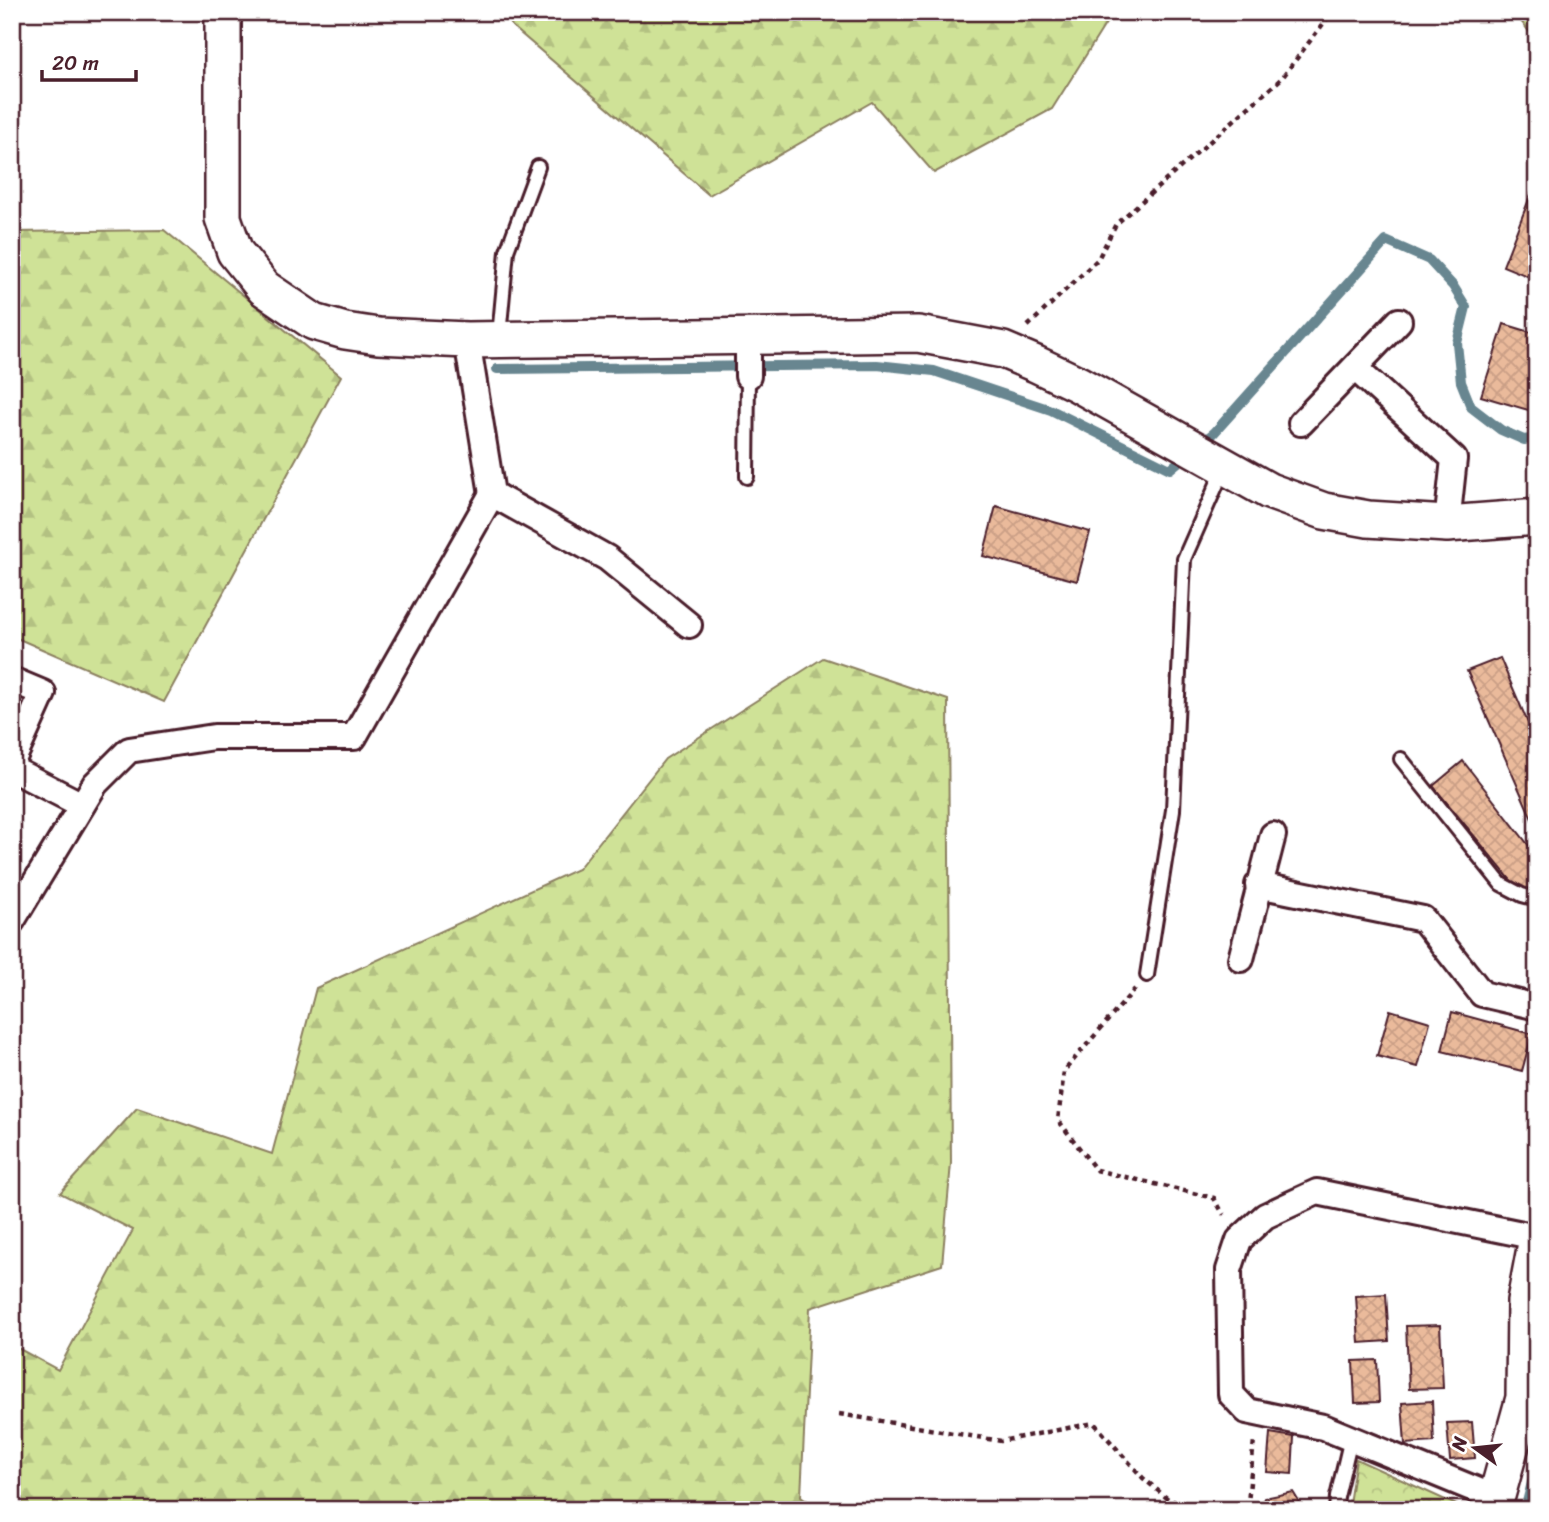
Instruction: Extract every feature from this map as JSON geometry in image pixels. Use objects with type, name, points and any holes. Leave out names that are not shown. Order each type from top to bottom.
[{"type":"street","points":[[223,12],[223,218],[235,252],[264,288],[314,322],[345,331],[378,336],[748,356],[918,334],[1003,350],[1078,384],[1269,491],[1324,511],[1368,519],[1447,524],[1537,517]]},
{"type":"street","points":[[1301,423],[1399,321]]},
{"type":"street","points":[[12,921],[95,784],[129,750],[214,737],[355,737],[492,494],[483,340]]},
{"type":"street","points":[[1355,368],[1454,459],[1447,524]]},
{"type":"street","points":[[492,494],[607,558],[689,625]]},
{"type":"street","points":[[12,680],[43,693],[12,762]]},
{"type":"street","points":[[12,769],[82,805]]},
{"type":"street","points":[[1241,959],[1273,835]]},
{"type":"street","points":[[1258,886],[1423,919],[1482,994],[1537,1007]]},
{"type":"street","points":[[1317,1192],[1537,1238],[1525,1301],[1524,1398],[1495,1504],[1323,1427],[1247,1411],[1231,1394],[1229,1270],[1240,1240],[1265,1216],[1317,1192]]},
{"type":"lane","points":[[483,340],[507,251],[538,167]]},
{"type":"lane","points":[[747,477],[748,356]]},
{"type":"lane","points":[[1147,975],[1173,810],[1184,559],[1219,463]]},
{"type":"lane","points":[[1401,759],[1501,884],[1537,899]]},
{"type":"lane","points":[[1336,1510],[1351,1438]]},
{"type":"path","points":[[1003,350],[1098,259],[1116,224],[1282,78],[1332,12]]},
{"type":"path","points":[[1147,975],[1064,1071],[1058,1120],[1096,1170],[1214,1198],[1240,1240]]},
{"type":"path","points":[[1236,1510],[1248,1503],[1256,1412]]},
{"type":"path","points":[[839,1414],[1001,1441],[1094,1423],[1143,1478],[1168,1499],[1193,1510]]},
{"type":"green space","points":[[505,12],[1113,12],[1052,109],[934,173],[872,102],[709,195],[512,26]]},
{"type":"green space","points":[[1514,12],[1537,12],[1537,42]]},
{"type":"green space","points":[[164,230],[341,376],[164,702],[12,636],[12,232]]},
{"type":"green space","points":[[823,658],[948,700],[951,1163],[942,1265],[810,1308],[801,1496],[820,1510],[12,1510],[12,1345],[58,1370],[133,1230],[60,1193],[137,1108],[272,1154],[316,988],[578,869],[665,759]]},
{"type":"green space","points":[[1356,1459],[1463,1508],[1348,1510]]},
{"type":"building","points":[[1533,189],[1537,191],[1537,280],[1503,266]]},
{"type":"building","points":[[1504,324],[1537,334],[1535,412],[1481,396]]},
{"type":"building","points":[[996,506],[1090,532],[1077,581],[983,556]]},
{"type":"building","points":[[1500,658],[1537,744],[1536,828],[1467,671]]},
{"type":"building","points":[[1463,761],[1537,856],[1536,891],[1532,888],[1523,895],[1433,786]]},
{"type":"building","points":[[1390,1010],[1430,1022],[1418,1067],[1377,1056]]},
{"type":"building","points":[[1452,1012],[1532,1034],[1522,1071],[1442,1051]]},
{"type":"building","points":[[1386,1294],[1389,1341],[1359,1343],[1356,1296]]},
{"type":"building","points":[[1440,1325],[1443,1388],[1409,1389],[1406,1326]]},
{"type":"building","points":[[1377,1360],[1379,1402],[1355,1403],[1353,1361]]},
{"type":"building","points":[[1432,1401],[1434,1442],[1405,1444],[1402,1403]]},
{"type":"building","points":[[1472,1422],[1475,1458],[1450,1460],[1447,1423]]},
{"type":"building","points":[[1270,1433],[1294,1437],[1292,1474],[1267,1472]]},
{"type":"building","points":[[1293,1492],[1304,1510],[1262,1510],[1264,1498]]},
{"type":"waterway","points":[[1200,444],[1214,433],[1386,241],[1429,260],[1453,286],[1466,307],[1457,343],[1461,382],[1471,407],[1501,430],[1524,440],[1537,438]]},
{"type":"waterway","points":[[497,369],[877,365],[934,371],[1051,410],[1170,469],[1188,454]]},
{"type":"waterway","points":[[1525,1510],[1537,1463]]}]
